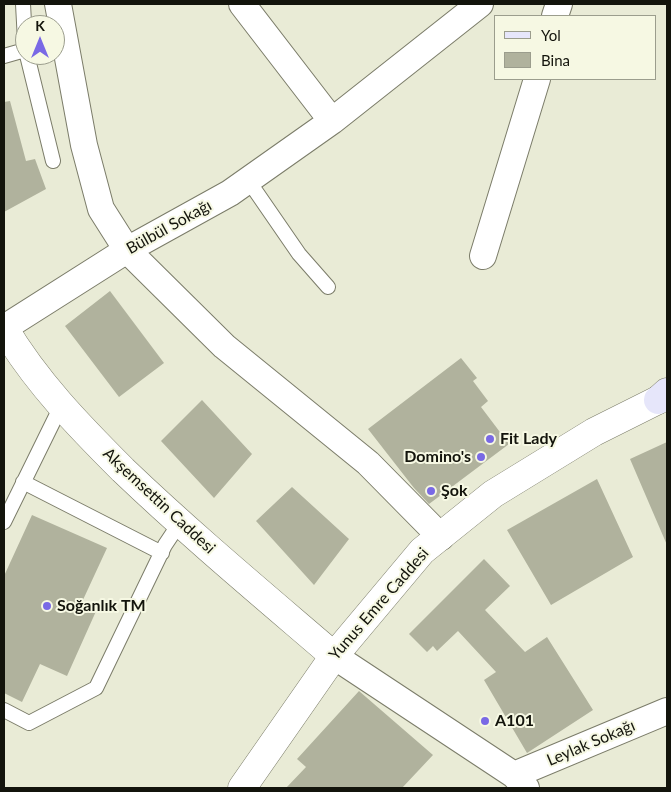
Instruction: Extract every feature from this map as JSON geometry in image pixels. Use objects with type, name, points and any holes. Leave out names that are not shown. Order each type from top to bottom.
[{"type":"street","points":[[58,4],[84,144],[100,209],[127,250],[224,346],[368,463],[441,536]]},
{"type":"street","points":[[242,4],[332,121]]},
{"type":"street","name":"Bülbül Sokağı","points":[[4,328],[127,250],[248,180],[332,121],[480,4]]},
{"type":"street","points":[[483,256],[536,80]]},
{"type":"street","name":"Akşemsettin Caddesi","points":[[4,328],[23,359],[61,406],[179,524],[334,656]]},
{"type":"street","name":"Yunus Emre Caddesi","points":[[242,788],[334,656],[422,551],[493,494],[594,432],[664,396]]},
{"type":"street","points":[[334,656],[520,782]]},
{"type":"street","name":"Leylak Sokağı","points":[[520,782],[667,711]]},
{"type":"lane","points":[[29,65],[53,161]]},
{"type":"lane","points":[[248,180],[299,254],[328,287]]},
{"type":"lane","points":[[4,522],[61,406]]},
{"type":"lane","points":[[23,482],[162,553]]},
{"type":"lane","points":[[4,710],[29,723],[96,688],[162,553],[179,524]]},
{"type":"building","points":[[10,101],[26,161],[35,159],[46,189],[4,212],[4,102]]},
{"type":"building","points":[[110,291],[164,363],[119,397],[65,326]]},
{"type":"building","points":[[461,358],[477,378],[473,381],[488,401],[481,407],[509,444],[429,504],[414,488],[368,429]]},
{"type":"building","points":[[202,400],[252,454],[214,498],[161,441]]},
{"type":"building","points":[[667,442],[667,545],[630,459]]},
{"type":"building","points":[[597,479],[633,557],[551,605],[507,530]]},
{"type":"building","points":[[292,487],[349,539],[314,585],[256,521]]},
{"type":"building","name":"Soğanlık TM","points":[[32,515],[107,548],[82,602],[97,609],[67,676],[40,664],[22,702],[4,693],[4,576]]},
{"type":"building","points":[[484,559],[510,586],[485,610],[525,652],[547,637],[593,710],[527,753],[484,680],[496,672],[458,631],[437,651],[433,646],[427,652],[409,634]]},
{"type":"building","points":[[359,691],[433,755],[402,788],[286,788],[306,767],[297,759]]},
{"type":"place","name":"Fit Lady","points":[[490,439]]},
{"type":"place","name":"Domino's","points":[[481,457]]},
{"type":"place","name":"Şok","points":[[431,491]]},
{"type":"place","name":"Soğanlık TM","points":[[47,606]]},
{"type":"place","name":"A101","points":[[485,721]]}]
